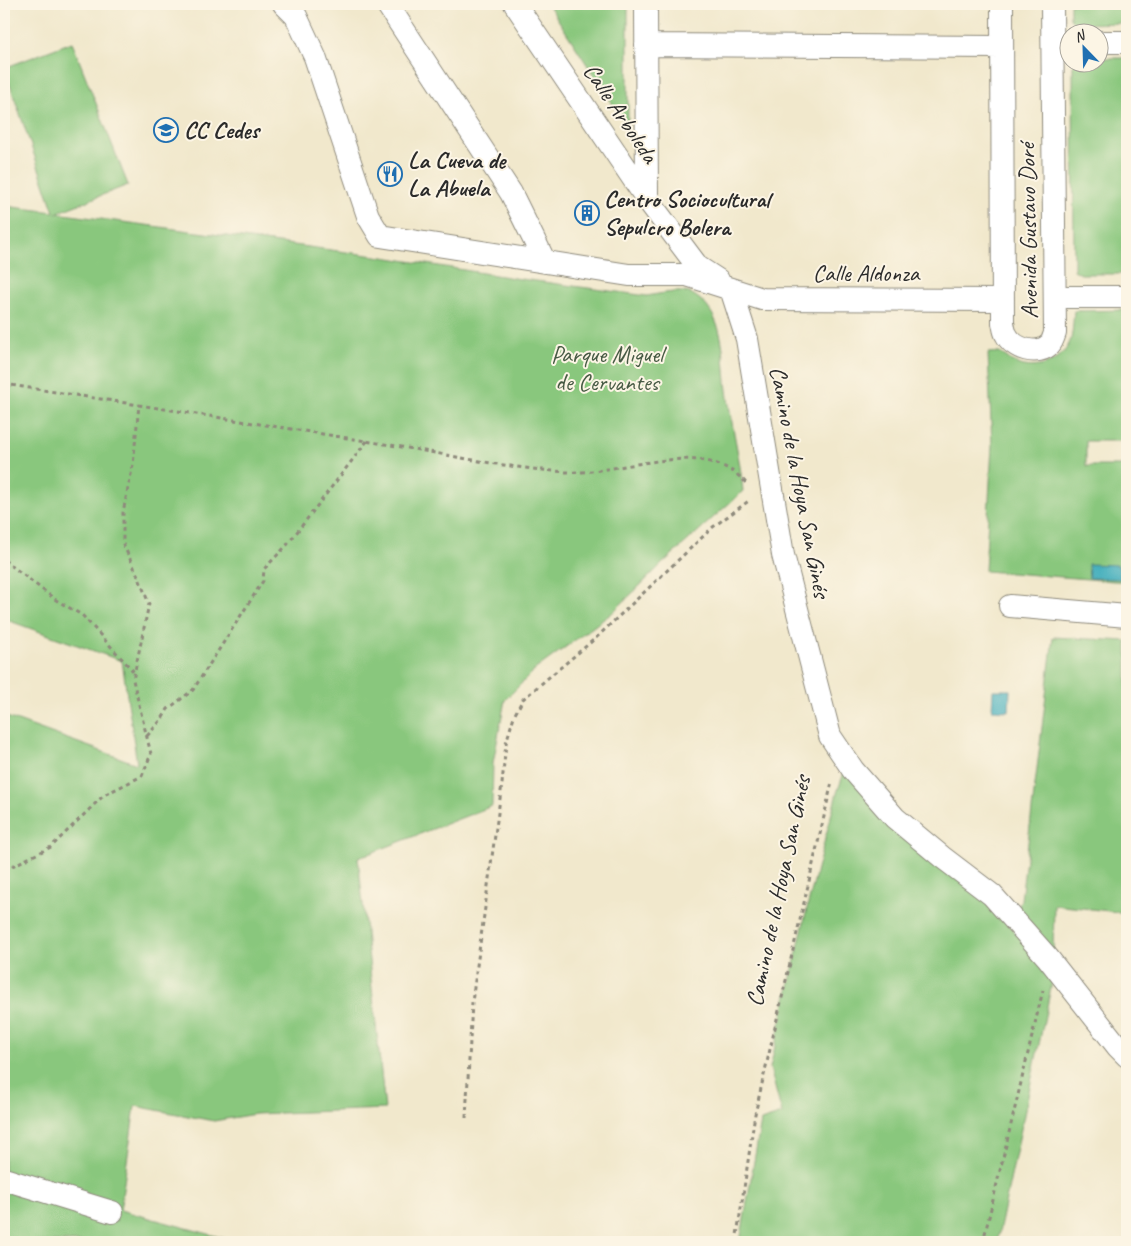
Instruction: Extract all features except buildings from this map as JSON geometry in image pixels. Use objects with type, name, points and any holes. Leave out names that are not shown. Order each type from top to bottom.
[{"type":"street","name":"Calle Aldonza","points":[[284,4],[296,16],[315,57],[368,216],[380,236],[629,275],[687,275],[762,299],[1003,300]]},
{"type":"street","points":[[387,4],[511,193],[545,262]]},
{"type":"street","name":"Calle Arboleda","points":[[515,4],[647,199],[698,267],[731,289]]},
{"type":"street","points":[[646,4],[647,199]]},
{"type":"street","name":"Avenida Gustavo Doré","points":[[1002,4],[1003,323],[1006,334],[1012,342],[1021,348],[1041,350],[1050,344],[1055,334],[1060,72]]},
{"type":"street","name":"Avenida Gustavo Doré","points":[[1052,4],[1058,32]]},
{"type":"street","points":[[1108,42],[1127,42]]},
{"type":"street","points":[[646,45],[1002,47]]},
{"type":"street","name":"Camino de la Hoya San Ginés","points":[[731,289],[747,339],[783,555],[830,736],[853,770],[895,818],[992,895],[1048,958],[1127,1056]]},
{"type":"street","points":[[1056,297],[1127,296]]},
{"type":"street","points":[[1010,606],[1127,616]]},
{"type":"street","points":[[4,1179],[112,1212]]},
{"type":"path","points":[[4,384],[367,441],[517,468],[570,472],[675,458],[712,462],[740,476],[751,488]]},
{"type":"path","points":[[4,869],[51,847],[104,795],[142,776],[151,754],[133,680],[149,604],[123,544],[123,512],[133,465],[139,405]]},
{"type":"path","points":[[146,736],[162,719],[168,709],[193,690],[262,581],[264,568],[292,538],[367,441]]},
{"type":"path","points":[[466,1118],[472,1002],[506,743],[514,716],[523,699],[597,637],[713,527],[746,504],[756,494],[776,518]]},
{"type":"path","points":[[4,560],[56,600],[82,615],[134,672]]},
{"type":"path","name":"Camino de la Hoya San Ginés","points":[[736,1242],[755,1114],[832,779]]},
{"type":"path","points":[[983,1242],[1042,999],[1048,958]]},
{"type":"green space","points":[[548,4],[628,4],[628,128]]},
{"type":"green space","points":[[1070,4],[1127,4],[1127,23],[1074,22],[1070,19]]},
{"type":"green space","name":"Parque Miguel de Cervantes","points":[[72,42],[128,185],[56,213],[383,257],[514,278],[647,296],[677,292],[692,294],[700,299],[710,310],[719,330],[742,478],[743,491],[663,563],[612,613],[537,668],[505,700],[493,763],[492,806],[358,858],[385,1109],[255,1114],[214,1121],[135,1106],[120,1210],[238,1242],[4,1242],[4,1191],[117,1221],[4,1175],[4,716],[137,764],[122,661],[4,619],[4,206],[54,212],[4,68]]},
{"type":"green space","points":[[1108,58],[1127,58],[1127,274],[1081,274],[1074,270],[1073,72],[1108,72]]},
{"type":"green space","points":[[1127,310],[1127,441],[1086,441],[1086,466],[1127,466],[1127,582],[985,571],[992,446],[988,353],[999,353],[1020,365],[1044,365],[1057,358],[1068,346],[1072,336],[1074,311]]},
{"type":"green space","points":[[1053,637],[1127,641],[1127,913],[1054,905],[1053,954],[1018,907],[1021,900]]},
{"type":"green space","points":[[846,767],[962,875],[1051,969],[1052,983],[997,1242],[740,1242],[761,1121],[782,1114],[770,1068],[808,904],[837,793]]},
{"type":"water","points":[[1088,564],[1118,565],[1121,579],[1089,578]]},
{"type":"water","points":[[993,690],[1010,690],[1009,711],[992,710]]},
{"type":"place","name":"CC Cedes","points":[[166,130]]},
{"type":"place","name":"La Cueva de La Abuela","points":[[390,174]]},
{"type":"place","name":"Centro Sociocultural Sepulcro Bolera","points":[[587,213]]}]
